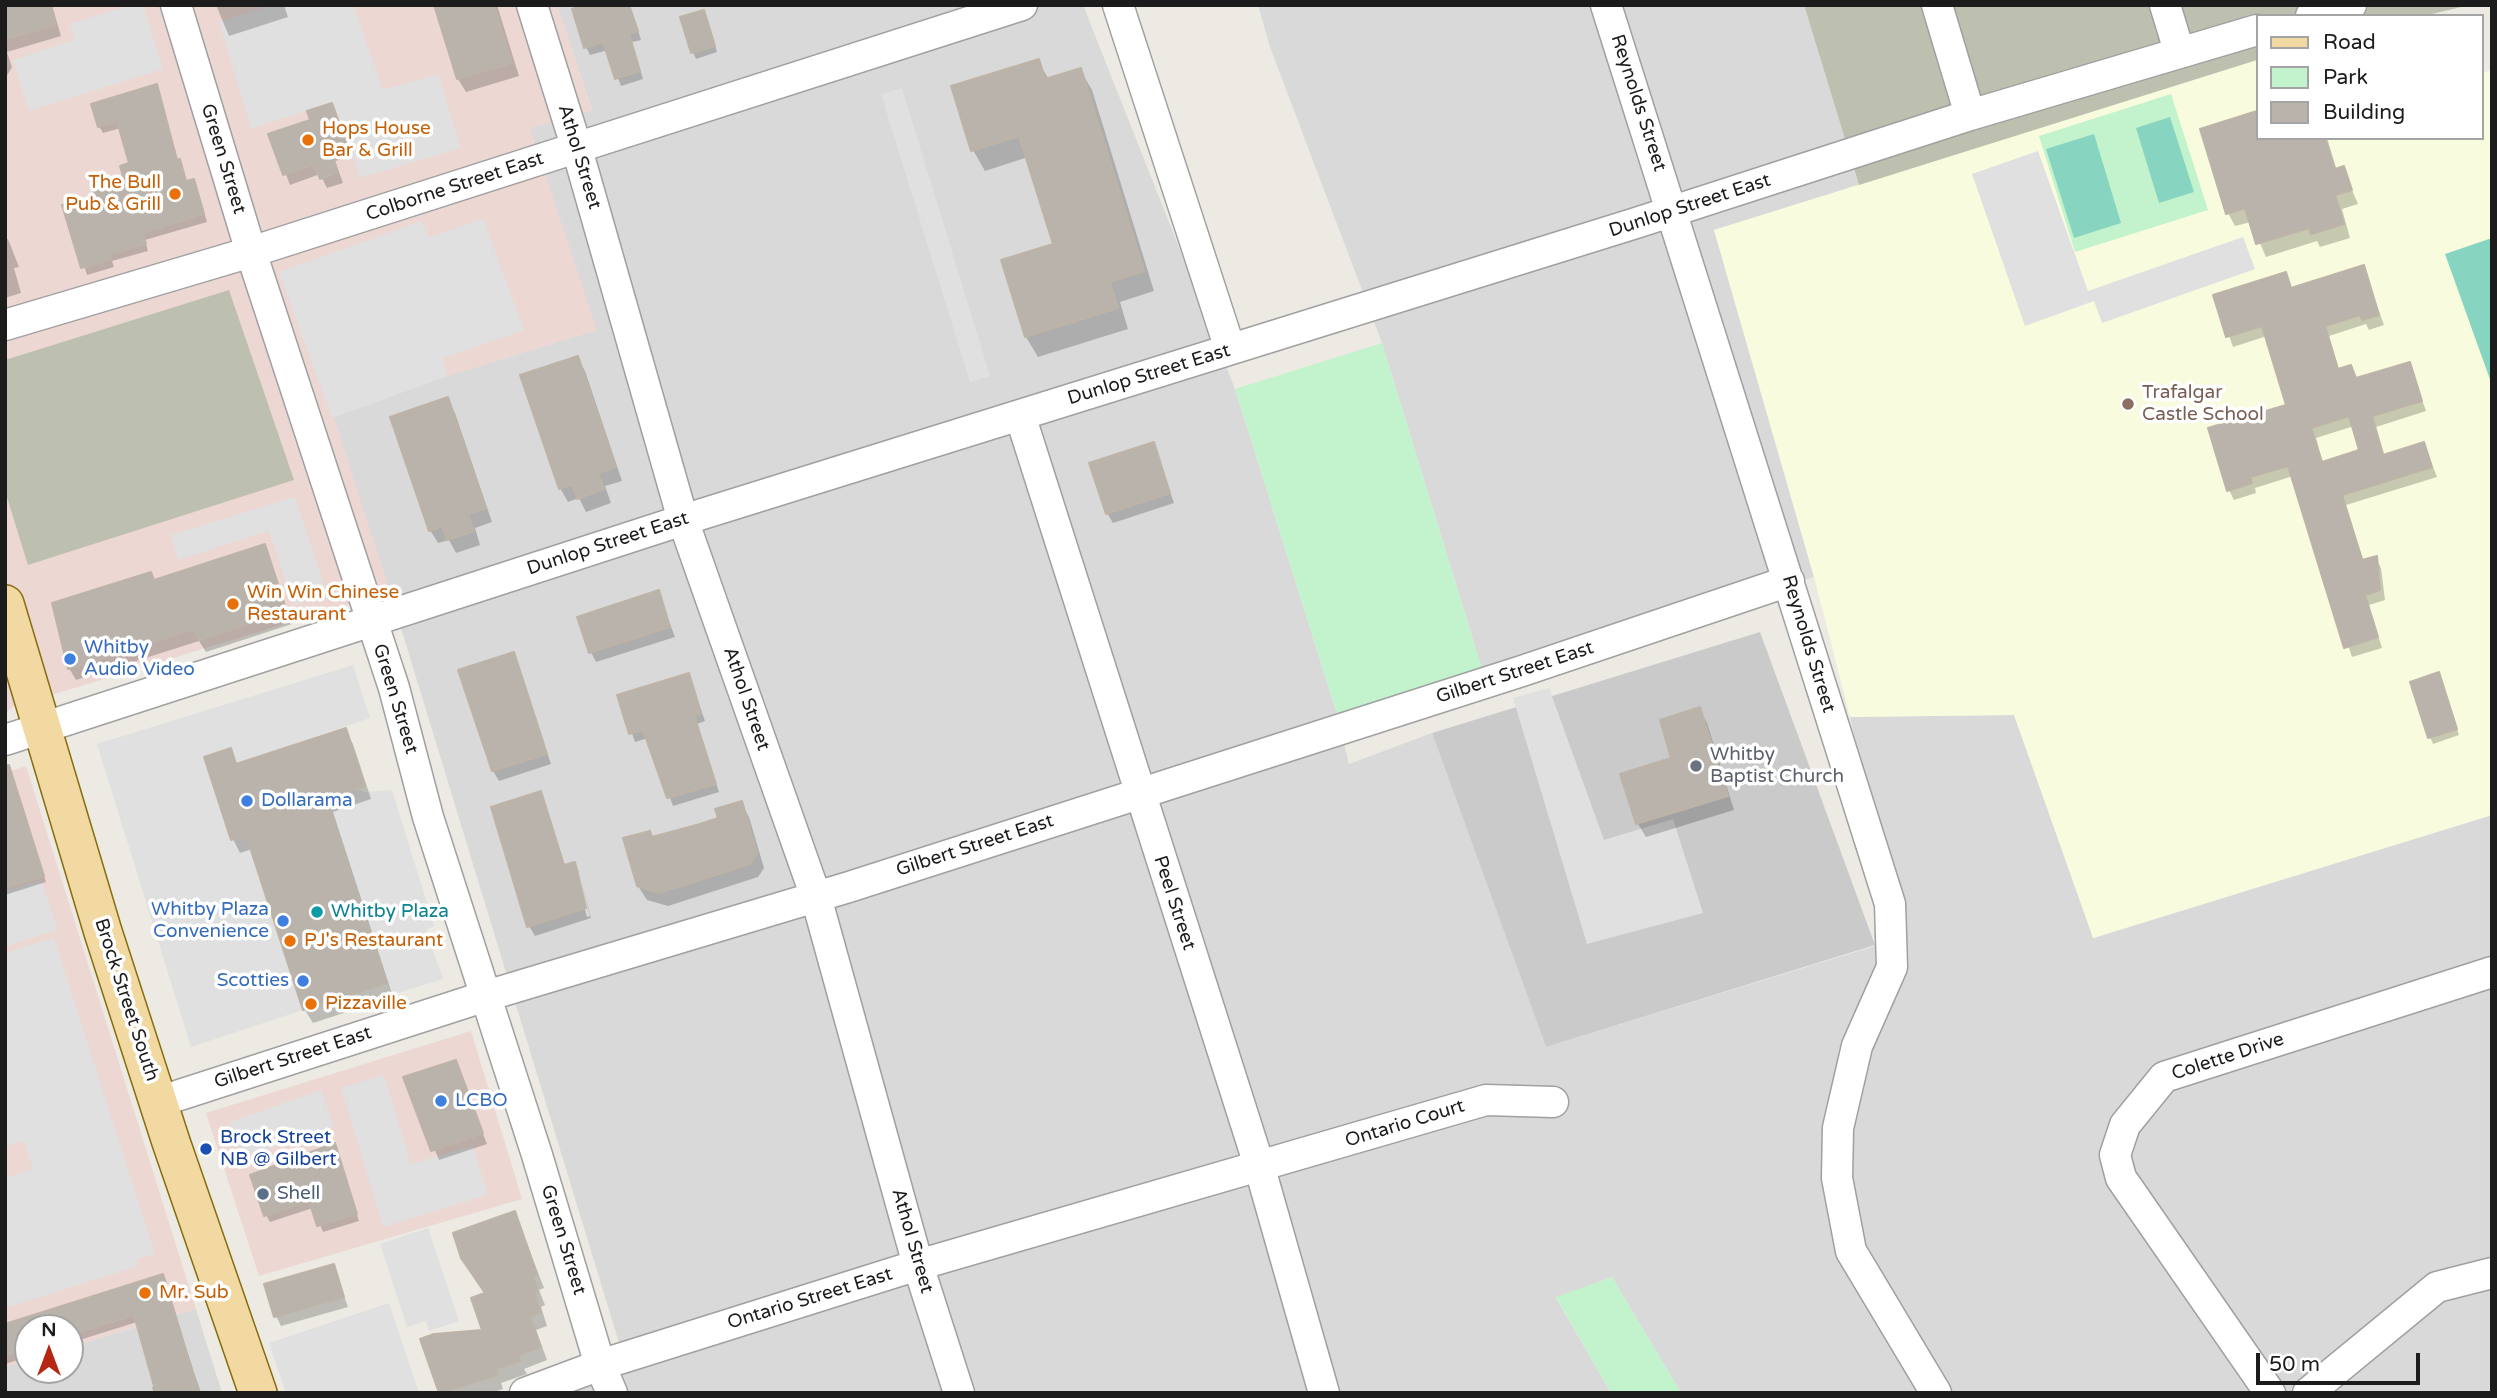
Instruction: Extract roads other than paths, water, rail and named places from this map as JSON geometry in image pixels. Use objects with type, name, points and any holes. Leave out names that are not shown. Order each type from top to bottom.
[{"type":"main road","name":"Brock Street South","points":[[5,604],[158,1102],[258,1393]]},
{"type":"street","name":"Green Street","points":[[176,5],[251,252],[394,688],[428,817],[600,1365],[612,1393]]},
{"type":"street","name":"Athol Street","points":[[532,5],[578,149],[683,520],[816,897],[918,1265],[959,1393]]},
{"type":"street","name":"Colborne Street East","points":[[5,325],[251,252],[1022,5]]},
{"type":"street","points":[[1118,5],[1230,349]]},
{"type":"street","name":"Reynolds Street","points":[[1606,5],[1890,904],[1892,967],[1857,1046],[1838,1128],[1837,1178],[1852,1251],[1936,1393]]},
{"type":"street","points":[[1937,5],[1970,116]]},
{"type":"street","points":[[2165,5],[2179,51]]},
{"type":"street","points":[[2318,14],[2351,5]]},
{"type":"street","name":"Dunlop Street East","points":[[5,740],[683,520],[1970,116],[2179,51],[2256,30]]},
{"type":"street","name":"Peel Street","points":[[1020,415],[1259,1165],[1324,1393]]},
{"type":"street","name":"Gilbert Street East","points":[[158,1102],[486,996],[816,897],[1522,671],[1789,581]]},
{"type":"street","name":"Colette Drive","points":[[2270,1393],[2121,1178],[2115,1155],[2125,1125],[2164,1077],[2492,972]]},
{"type":"street","name":"Ontario Court","points":[[1259,1165],[1486,1100],[1553,1102]]},
{"type":"street","name":"Ontario Street East","points":[[525,1393],[600,1365],[918,1265],[1259,1165]]},
{"type":"street","points":[[2308,1393],[2437,1287],[2492,1273]]},
{"type":"place","name":"Hops House Bar & Grill","points":[[308,140]]},
{"type":"place","name":"The Bull Pub & Grill","points":[[175,194]]},
{"type":"place","name":"Trafalgar Castle School","points":[[2128,404]]},
{"type":"place","name":"Win Win Chinese Restaurant","points":[[233,604]]},
{"type":"place","name":"Whitby Audio Video","points":[[70,659]]},
{"type":"place","name":"Whitby Baptist Church","points":[[1696,766]]},
{"type":"place","name":"Dollarama","points":[[247,801]]},
{"type":"place","name":"Whitby Plaza","points":[[317,912]]},
{"type":"place","name":"Whitby Plaza Convenience","points":[[283,921]]},
{"type":"place","name":"PJ's Restaurant","points":[[290,941]]},
{"type":"place","name":"Scotties","points":[[303,981]]},
{"type":"place","name":"Pizzaville","points":[[311,1004]]},
{"type":"place","name":"LCBO","points":[[441,1101]]},
{"type":"place","name":"Brock Street NB @ Gilbert","points":[[206,1149]]},
{"type":"place","name":"Shell","points":[[263,1194]]},
{"type":"place","name":"Mr. Sub","points":[[145,1293]]}]
